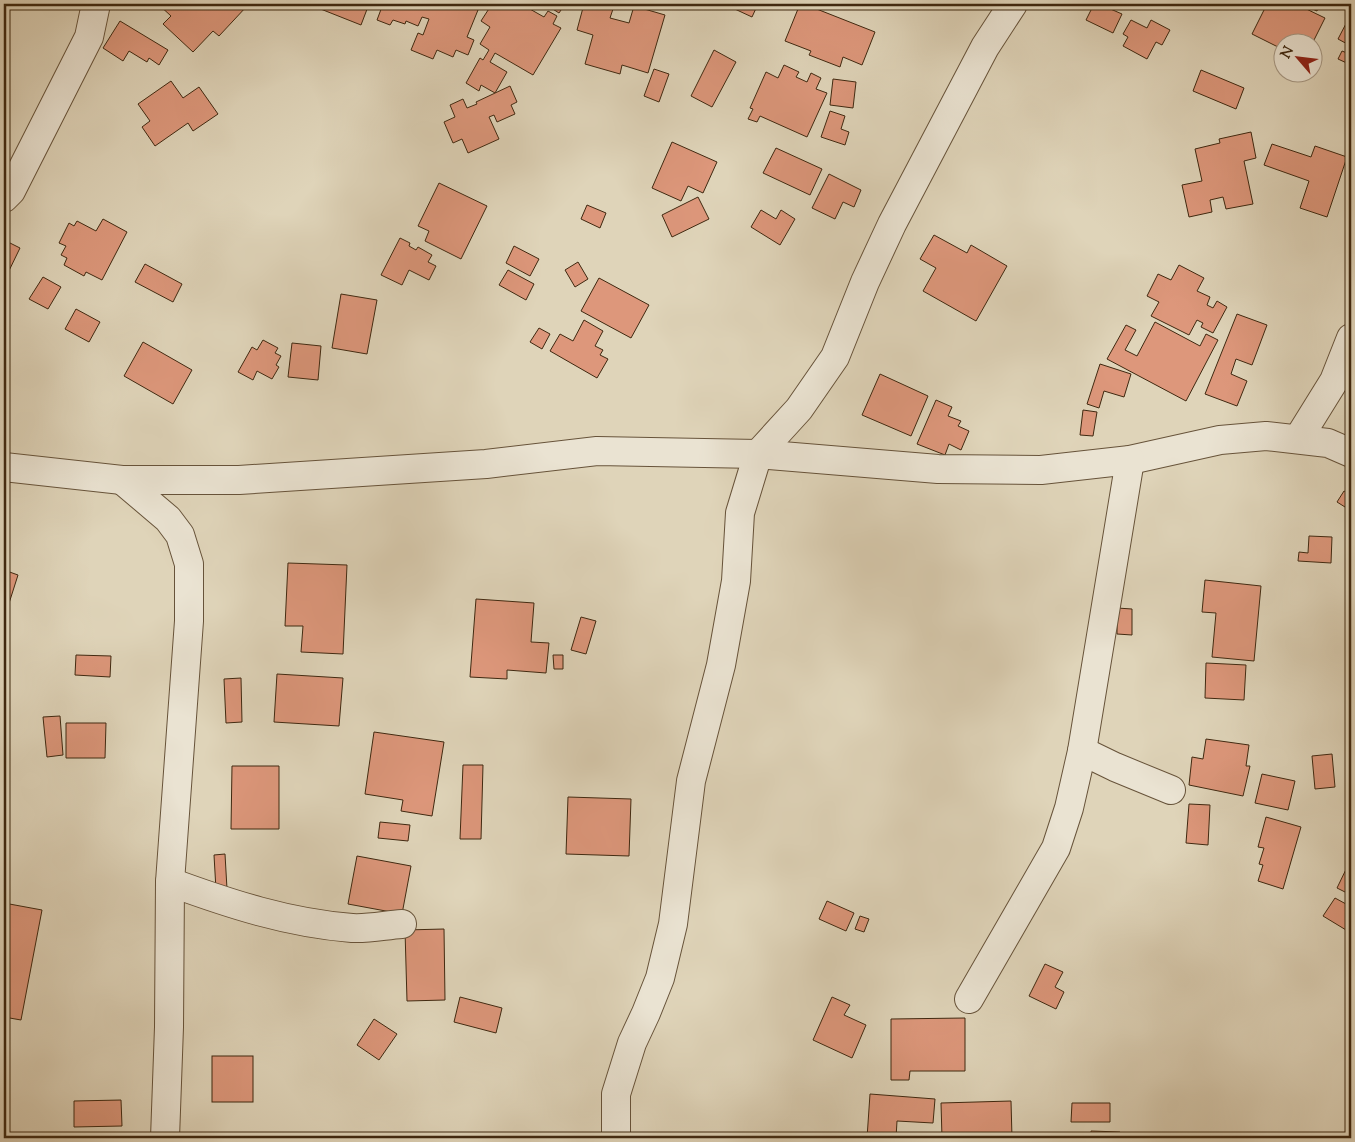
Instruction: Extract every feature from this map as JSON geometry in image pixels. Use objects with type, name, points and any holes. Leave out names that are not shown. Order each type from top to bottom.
[{"type":"street","points":[[4,198],[11,191],[89,37],[96,4]]},
{"type":"street","points":[[616,1138],[616,1094],[632,1043],[660,978],[673,924],[692,781],[721,665],[736,581],[740,513],[758,454],[799,409],[834,357],[865,282],[892,224],[985,47],[1012,4]]},
{"type":"street","points":[[1298,439],[1334,381],[1351,338]]},
{"type":"street","points":[[4,467],[122,480],[239,480],[486,464],[596,451],[758,454],[938,470],[1041,470],[1130,460],[1220,440],[1266,436],[1328,443],[1351,453]]},
{"type":"street","points":[[969,999],[1056,848],[1069,808],[1082,751],[1130,460]]},
{"type":"street","points":[[122,480],[168,519],[180,534],[189,564],[189,621],[170,882],[169,1027],[165,1138]]},
{"type":"street","points":[[1082,751],[1115,768],[1171,790]]},
{"type":"street","points":[[170,882],[229,904],[296,921],[354,928],[402,924]]},
{"type":"building","points":[[158,4],[253,4],[250,8],[247,6],[219,36],[213,31],[193,52],[163,24],[171,16]]},
{"type":"building","points":[[308,4],[369,4],[361,25]]},
{"type":"building","points":[[383,4],[466,4],[478,10],[467,37],[474,40],[468,55],[456,50],[453,57],[437,50],[433,59],[411,50],[418,33],[423,35],[429,19],[422,17],[418,26],[406,21],[405,24],[393,20],[390,25],[377,20]]},
{"type":"building","points":[[492,4],[502,7],[504,4],[521,4],[544,17],[548,11],[557,16],[553,24],[561,28],[533,75],[495,53],[490,62],[507,72],[495,93],[481,85],[479,91],[466,83],[480,58],[483,60],[489,50],[480,44],[490,27],[481,21]]},
{"type":"building","points":[[545,4],[565,4],[559,13]]},
{"type":"building","points":[[584,4],[596,4],[613,9],[610,18],[629,23],[634,6],[665,15],[648,73],[622,65],[620,74],[585,64],[593,35],[577,30]]},
{"type":"building","points":[[724,4],[758,4],[752,17]]},
{"type":"building","points":[[800,4],[875,32],[862,65],[843,57],[840,67],[809,55],[811,51],[785,41]]},
{"type":"building","points":[[1094,4],[1099,4],[1122,14],[1113,33],[1086,20]]},
{"type":"building","points":[[1267,4],[1296,4],[1325,18],[1318,32],[1272,32],[1272,44],[1252,34]]},
{"type":"building","points":[[1301,4],[1320,4],[1317,11]]},
{"type":"building","points":[[1351,14],[1351,46],[1338,39]]},
{"type":"building","points":[[1131,20],[1147,28],[1151,20],[1170,30],[1162,45],[1156,42],[1147,59],[1123,46],[1128,37],[1123,34]]},
{"type":"building","points":[[120,21],[168,50],[159,65],[149,58],[147,62],[129,51],[123,61],[103,48]]},
{"type":"building","points":[[1349,49],[1351,50],[1351,65],[1338,59],[1342,51],[1347,53]]},
{"type":"building","points":[[714,50],[736,62],[712,107],[691,96]]},
{"type":"building","points":[[784,65],[799,72],[796,77],[807,82],[811,73],[821,78],[816,89],[827,93],[807,137],[760,116],[757,122],[748,119],[753,109],[750,108],[766,72],[778,78]]},
{"type":"building","points":[[654,69],[669,74],[659,102],[644,96]]},
{"type":"building","points":[[1201,70],[1244,88],[1236,109],[1193,91]]},
{"type":"building","points":[[833,79],[856,82],[853,108],[830,105]]},
{"type":"building","points":[[171,81],[183,98],[199,87],[218,114],[193,131],[188,123],[155,146],[142,127],[150,121],[138,104]]},
{"type":"building","points":[[510,86],[517,102],[511,105],[515,114],[497,122],[494,115],[489,117],[499,139],[468,153],[462,139],[453,143],[444,122],[455,117],[450,105],[463,99],[467,108]]},
{"type":"building","points":[[830,111],[845,116],[841,129],[849,132],[845,145],[821,137]]},
{"type":"building","points":[[1251,132],[1256,158],[1244,161],[1253,204],[1226,209],[1223,197],[1210,200],[1212,212],[1189,217],[1182,185],[1202,181],[1195,149],[1220,143],[1219,139]]},
{"type":"building","points":[[672,142],[717,162],[703,193],[688,186],[681,201],[652,188]]},
{"type":"building","points":[[1272,144],[1311,157],[1315,146],[1347,157],[1327,217],[1300,208],[1309,181],[1264,165]]},
{"type":"building","points":[[776,148],[822,169],[810,195],[763,173]]},
{"type":"building","points":[[829,174],[861,190],[854,207],[843,202],[835,219],[812,208]]},
{"type":"building","points":[[439,183],[487,206],[461,259],[425,241],[429,231],[418,226]]},
{"type":"building","points":[[698,197],[709,219],[672,237],[662,215]]},
{"type":"building","points":[[587,205],[606,213],[600,228],[581,219]]},
{"type":"building","points":[[761,210],[776,219],[781,210],[795,219],[780,245],[751,227]]},
{"type":"building","points":[[103,219],[127,232],[102,280],[86,272],[84,276],[64,265],[67,258],[61,255],[66,246],[59,243],[69,223],[74,226],[77,221],[96,231]]},
{"type":"building","points":[[934,235],[967,253],[971,245],[1007,266],[976,321],[923,291],[936,268],[920,259]]},
{"type":"building","points":[[400,238],[410,243],[409,246],[416,250],[418,247],[432,255],[428,262],[436,266],[429,280],[409,270],[402,285],[381,275]]},
{"type":"building","points":[[4,240],[20,248],[4,281]]},
{"type":"building","points":[[514,246],[539,259],[530,276],[506,263]]},
{"type":"building","points":[[578,262],[588,279],[575,287],[565,270]]},
{"type":"building","points":[[145,264],[182,284],[173,302],[135,282]]},
{"type":"building","points":[[1179,265],[1204,278],[1197,291],[1210,297],[1207,305],[1213,308],[1217,301],[1227,307],[1213,333],[1201,327],[1203,323],[1197,320],[1189,335],[1151,316],[1159,302],[1147,296],[1158,274],[1171,280]]},
{"type":"building","points":[[508,270],[534,284],[526,300],[499,285]]},
{"type":"building","points":[[43,277],[61,287],[48,309],[29,299]]},
{"type":"building","points":[[599,278],[649,305],[631,338],[581,311]]},
{"type":"building","points":[[341,294],[377,300],[367,354],[332,348]]},
{"type":"building","points":[[76,309],[100,322],[89,342],[65,329]]},
{"type":"building","points":[[1237,314],[1267,325],[1252,365],[1236,359],[1231,374],[1247,381],[1237,406],[1205,394]]},
{"type":"building","points":[[584,320],[603,331],[595,346],[603,350],[600,355],[608,359],[597,378],[550,351],[560,334],[573,341]]},
{"type":"building","points":[[1155,322],[1200,346],[1206,334],[1218,340],[1186,401],[1107,359],[1126,325],[1136,330],[1125,350],[1137,356]]},
{"type":"building","points":[[539,328],[550,334],[542,349],[530,342]]},
{"type":"building","points":[[263,340],[278,348],[275,353],[281,356],[276,365],[279,367],[272,379],[257,371],[253,380],[238,372],[252,347],[257,350]]},
{"type":"building","points":[[143,342],[192,370],[173,404],[124,376]]},
{"type":"building","points":[[292,343],[321,346],[318,380],[288,377]]},
{"type":"building","points":[[1100,364],[1131,374],[1124,397],[1104,391],[1099,408],[1087,404]]},
{"type":"building","points":[[880,374],[928,396],[911,436],[862,415]]},
{"type":"building","points":[[1351,391],[1351,407],[1346,405]]},
{"type":"building","points":[[936,400],[952,407],[948,416],[961,421],[958,426],[969,431],[961,450],[949,444],[945,455],[917,444]]},
{"type":"building","points":[[1083,410],[1097,412],[1093,436],[1080,435]]},
{"type":"building","points":[[1344,491],[1351,494],[1345,507],[1337,502]]},
{"type":"building","points":[[1309,536],[1332,537],[1331,563],[1298,561],[1299,552],[1308,553]]},
{"type":"building","points":[[288,563],[347,565],[343,654],[301,652],[303,626],[285,626]]},
{"type":"building","points":[[4,570],[18,575],[4,619]]},
{"type":"building","points":[[1205,580],[1261,586],[1254,661],[1212,657],[1216,613],[1202,612]]},
{"type":"building","points":[[476,599],[534,603],[531,642],[549,643],[546,673],[507,670],[507,679],[470,677]]},
{"type":"building","points":[[1117,608],[1132,609],[1132,635],[1117,634]]},
{"type":"building","points":[[581,617],[596,621],[586,654],[571,650]]},
{"type":"building","points":[[76,655],[111,656],[110,677],[75,675]]},
{"type":"building","points":[[553,655],[563,655],[563,669],[554,669]]},
{"type":"building","points":[[1206,663],[1246,665],[1244,700],[1205,698]]},
{"type":"building","points":[[277,674],[343,678],[339,726],[274,722]]},
{"type":"building","points":[[241,678],[242,722],[226,723],[224,679]]},
{"type":"building","points":[[60,716],[63,755],[47,757],[43,717]]},
{"type":"building","points":[[66,723],[106,723],[105,758],[66,758]]},
{"type":"building","points":[[374,732],[444,742],[432,816],[401,811],[403,800],[365,794]]},
{"type":"building","points":[[1206,739],[1249,745],[1246,766],[1250,766],[1243,796],[1189,785],[1192,757],[1203,759]]},
{"type":"building","points":[[1332,754],[1335,787],[1315,789],[1312,756]]},
{"type":"building","points":[[463,765],[483,765],[481,839],[460,839]]},
{"type":"building","points":[[232,766],[279,766],[279,829],[231,829]]},
{"type":"building","points":[[1262,774],[1295,781],[1288,810],[1255,803]]},
{"type":"building","points":[[568,797],[631,799],[629,856],[566,854]]},
{"type":"building","points":[[1189,804],[1210,805],[1208,845],[1186,843]]},
{"type":"building","points":[[1266,817],[1301,827],[1283,889],[1258,881],[1263,865],[1259,864],[1264,848],[1258,847]]},
{"type":"building","points":[[380,822],[410,825],[408,841],[378,838]]},
{"type":"building","points":[[225,854],[227,889],[216,890],[214,855]]},
{"type":"building","points":[[357,856],[411,866],[402,914],[348,904]]},
{"type":"building","points":[[1351,859],[1351,895],[1337,888]]},
{"type":"building","points":[[1335,898],[1346,904],[1351,899],[1351,933],[1323,916]]},
{"type":"building","points":[[827,901],[854,913],[846,931],[819,919]]},
{"type":"building","points":[[4,903],[42,910],[21,1020],[4,1017]]},
{"type":"building","points":[[860,916],[869,919],[864,932],[855,929]]},
{"type":"building","points":[[444,929],[445,1000],[407,1001],[405,930]]},
{"type":"building","points":[[1045,964],[1063,972],[1055,987],[1064,992],[1056,1009],[1029,996]]},
{"type":"building","points":[[460,997],[502,1008],[496,1033],[454,1022]]},
{"type":"building","points":[[832,997],[850,1005],[844,1015],[866,1025],[852,1058],[813,1040]]},
{"type":"building","points":[[965,1018],[965,1071],[910,1071],[909,1080],[891,1080],[891,1019]]},
{"type":"building","points":[[374,1019],[397,1034],[379,1060],[357,1045]]},
{"type":"building","points":[[212,1056],[253,1056],[253,1102],[212,1102]]},
{"type":"building","points":[[870,1094],[935,1099],[933,1123],[897,1121],[896,1138],[867,1138]]},
{"type":"building","points":[[121,1100],[122,1126],[74,1127],[74,1101]]},
{"type":"building","points":[[1011,1101],[1012,1138],[942,1138],[941,1103]]},
{"type":"building","points":[[1072,1103],[1110,1103],[1110,1122],[1071,1122]]},
{"type":"building","points":[[1091,1131],[1120,1132],[1120,1138],[1091,1138]]}]
